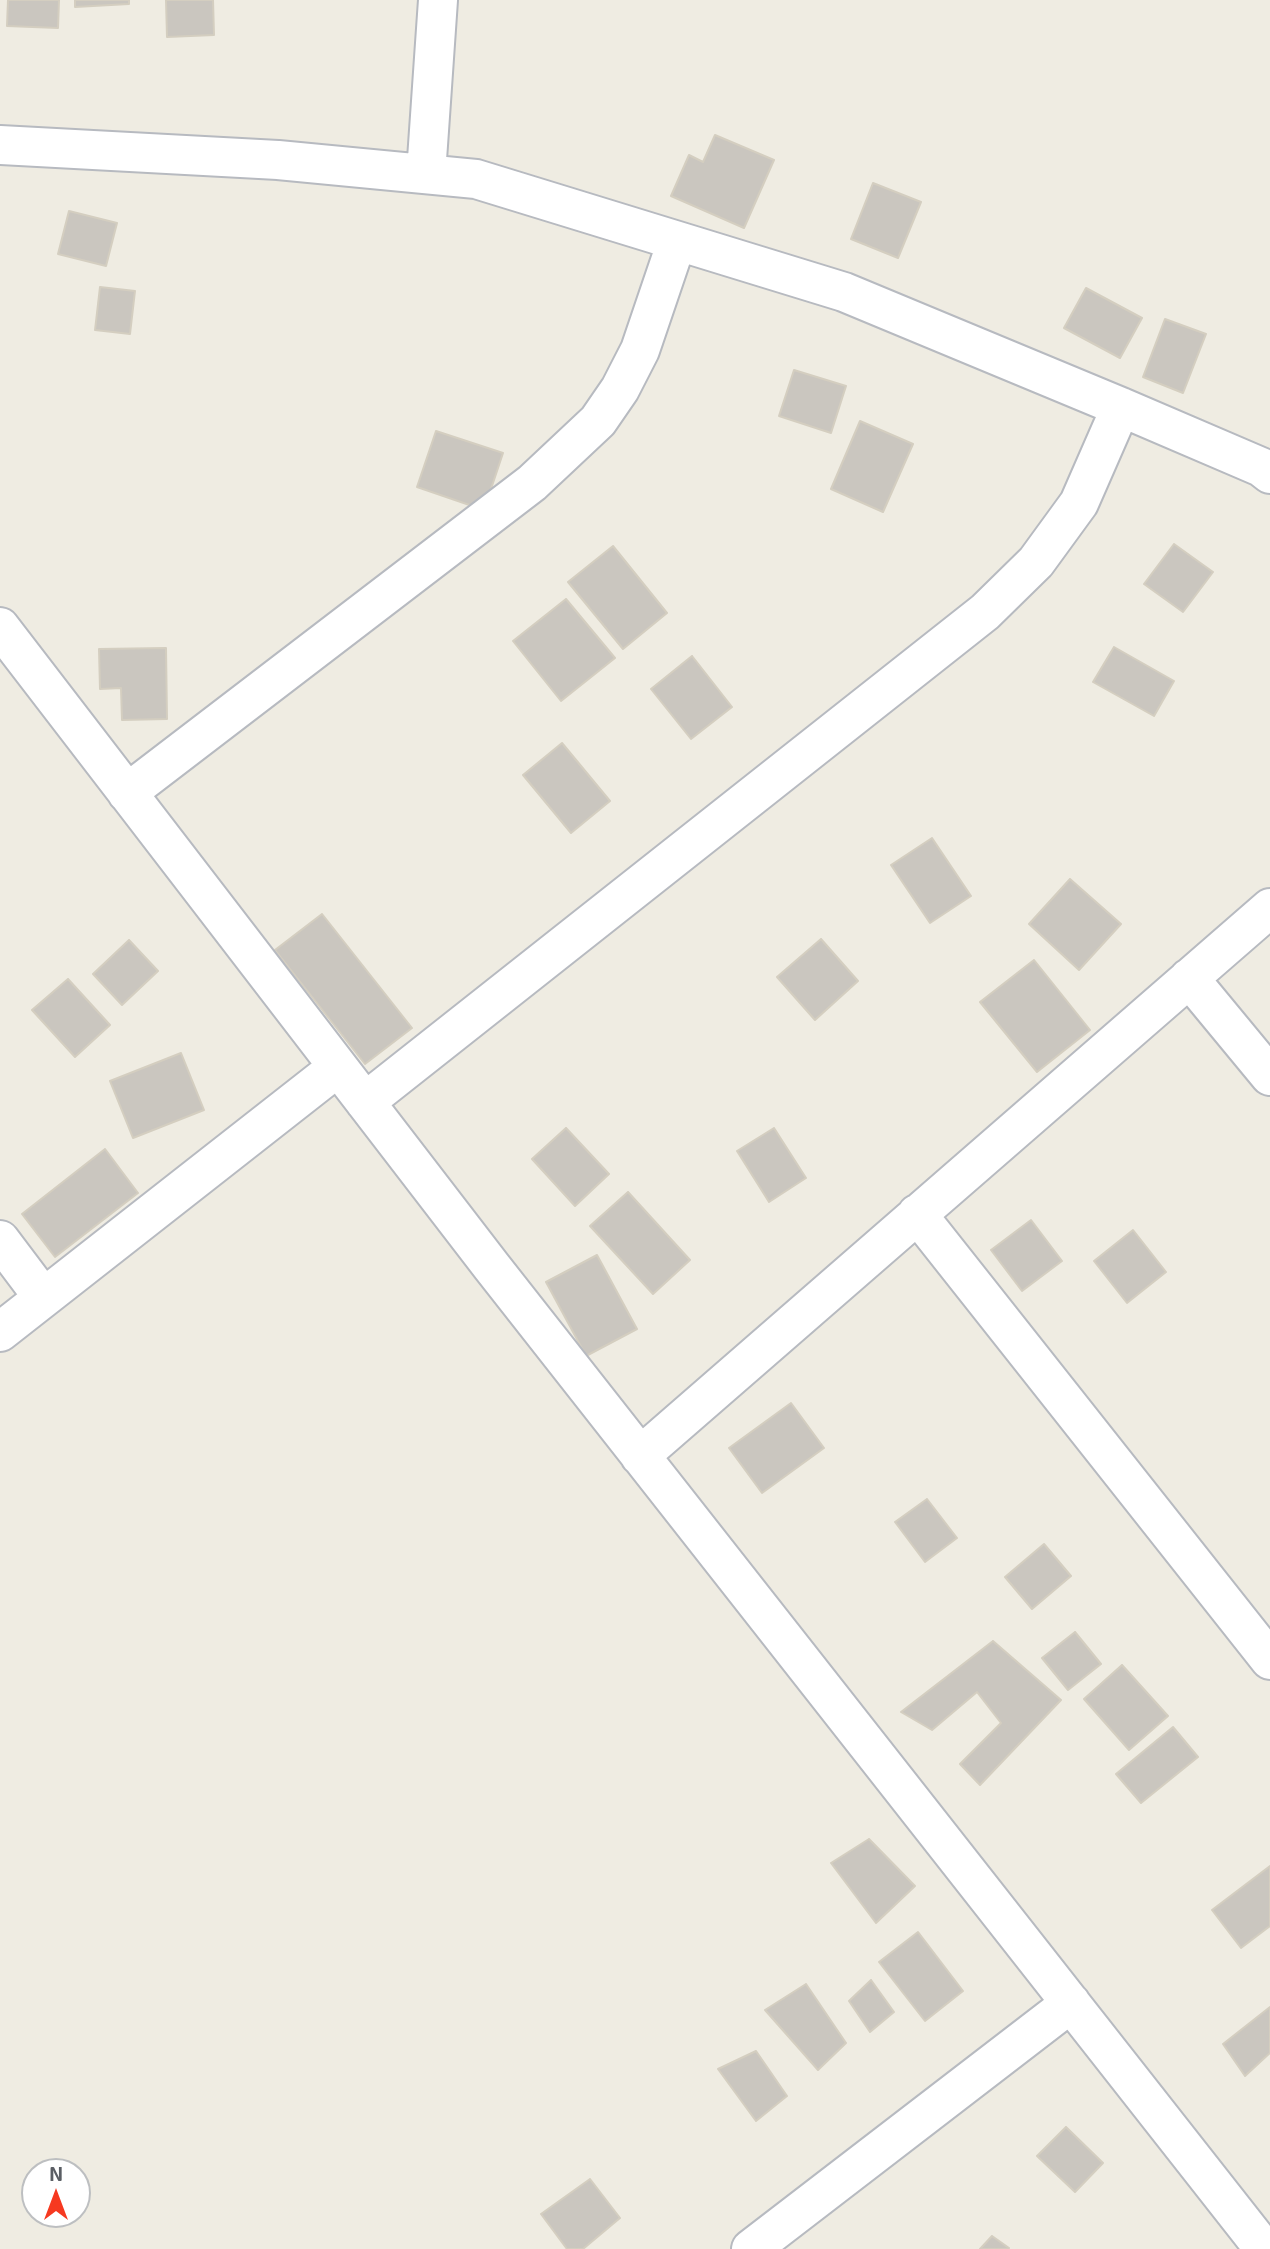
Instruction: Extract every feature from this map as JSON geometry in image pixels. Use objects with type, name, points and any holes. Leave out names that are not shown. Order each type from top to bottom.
[{"type":"street","points":[[426,174],[438,0]]},
{"type":"street","points":[[0,145],[278,160],[476,179],[844,292],[1121,407],[1261,467],[1270,474]]},
{"type":"street","points":[[127,793],[425,562],[532,484],[598,421],[620,389],[640,350],[677,241]]},
{"type":"street","points":[[365,1102],[985,612],[1036,562],[1079,503],[1121,407]]},
{"type":"street","points":[[0,627],[640,1456],[1264,2249]]},
{"type":"street","points":[[640,1456],[1270,908]]},
{"type":"street","points":[[1189,978],[1270,1076]]},
{"type":"street","points":[[0,1332],[338,1067]]},
{"type":"street","points":[[917,1214],[1270,1660]]},
{"type":"street","points":[[0,1240],[43,1297]]},
{"type":"street","points":[[751,2249],[1071,2003]]},
{"type":"building","points":[[8,0],[59,0],[58,28],[7,26]]},
{"type":"building","points":[[75,0],[129,0],[129,4],[75,7]]},
{"type":"building","points":[[166,0],[213,0],[214,35],[167,37]]},
{"type":"building","points":[[715,135],[774,160],[744,228],[671,196],[689,155],[703,162]]},
{"type":"building","points":[[873,183],[921,202],[898,258],[851,239]]},
{"type":"building","points":[[69,211],[117,223],[106,266],[58,254]]},
{"type":"building","points":[[100,287],[135,291],[130,334],[95,330]]},
{"type":"building","points":[[1086,288],[1142,318],[1120,358],[1064,328]]},
{"type":"building","points":[[1165,319],[1206,334],[1183,393],[1143,377]]},
{"type":"building","points":[[794,370],[846,386],[831,433],[779,416]]},
{"type":"building","points":[[860,421],[913,444],[883,512],[831,489]]},
{"type":"building","points":[[436,431],[503,453],[484,510],[417,487]]},
{"type":"building","points":[[1174,544],[1213,572],[1183,612],[1144,584]]},
{"type":"building","points":[[613,546],[667,613],[623,649],[568,582]]},
{"type":"building","points":[[566,599],[615,658],[561,701],[513,641]]},
{"type":"building","points":[[1114,647],[1174,681],[1154,716],[1093,682]]},
{"type":"building","points":[[166,648],[167,719],[122,720],[121,688],[100,689],[99,649]]},
{"type":"building","points":[[692,656],[732,707],[691,739],[651,689]]},
{"type":"building","points":[[562,743],[610,801],[571,833],[523,775]]},
{"type":"building","points":[[932,838],[971,896],[930,923],[891,865]]},
{"type":"building","points":[[1070,879],[1121,924],[1079,970],[1029,924]]},
{"type":"building","points":[[322,914],[412,1028],[365,1064],[275,950]]},
{"type":"building","points":[[821,939],[858,981],[815,1020],[777,977]]},
{"type":"building","points":[[129,940],[158,971],[122,1005],[93,974]]},
{"type":"building","points":[[1034,960],[1090,1030],[1037,1072],[980,1002]]},
{"type":"building","points":[[68,979],[110,1025],[75,1057],[32,1010]]},
{"type":"building","points":[[181,1053],[204,1110],[133,1138],[110,1081]]},
{"type":"building","points":[[566,1128],[609,1174],[575,1206],[532,1159]]},
{"type":"building","points":[[774,1128],[806,1178],[769,1202],[737,1151]]},
{"type":"building","points":[[105,1149],[138,1193],[55,1257],[22,1214]]},
{"type":"building","points":[[628,1192],[690,1260],[653,1294],[590,1226]]},
{"type":"building","points":[[1031,1220],[1062,1261],[1022,1291],[991,1250]]},
{"type":"building","points":[[1133,1230],[1166,1272],[1127,1303],[1094,1261]]},
{"type":"building","points":[[597,1255],[637,1329],[586,1356],[546,1282]]},
{"type":"building","points":[[791,1403],[824,1448],[762,1493],[729,1448]]},
{"type":"building","points":[[927,1499],[957,1538],[925,1562],[895,1522]]},
{"type":"building","points":[[1044,1544],[1071,1576],[1032,1609],[1005,1577]]},
{"type":"building","points":[[1075,1632],[1101,1664],[1068,1690],[1042,1658]]},
{"type":"building","points":[[993,1641],[1061,1700],[980,1785],[960,1764],[1001,1723],[977,1692],[932,1730],[901,1712]]},
{"type":"building","points":[[1122,1665],[1168,1716],[1129,1750],[1084,1699]]},
{"type":"building","points":[[1173,1727],[1198,1757],[1141,1803],[1116,1774]]},
{"type":"building","points":[[869,1839],[915,1886],[876,1923],[831,1863]]},
{"type":"building","points":[[1270,1866],[1270,1926],[1241,1948],[1212,1910]]},
{"type":"building","points":[[918,1932],[963,1991],[925,2021],[879,1962]]},
{"type":"building","points":[[871,1980],[894,2012],[870,2032],[849,2001]]},
{"type":"building","points":[[806,1984],[846,2043],[818,2070],[765,2010]]},
{"type":"building","points":[[1270,2007],[1270,2053],[1245,2076],[1223,2044]]},
{"type":"building","points":[[756,2051],[787,2096],[756,2121],[718,2069]]},
{"type":"building","points":[[1066,2127],[1103,2163],[1075,2192],[1037,2156]]},
{"type":"building","points":[[590,2179],[620,2218],[583,2249],[567,2249],[541,2214]]},
{"type":"building","points":[[992,2236],[1009,2248],[980,2249]]}]
